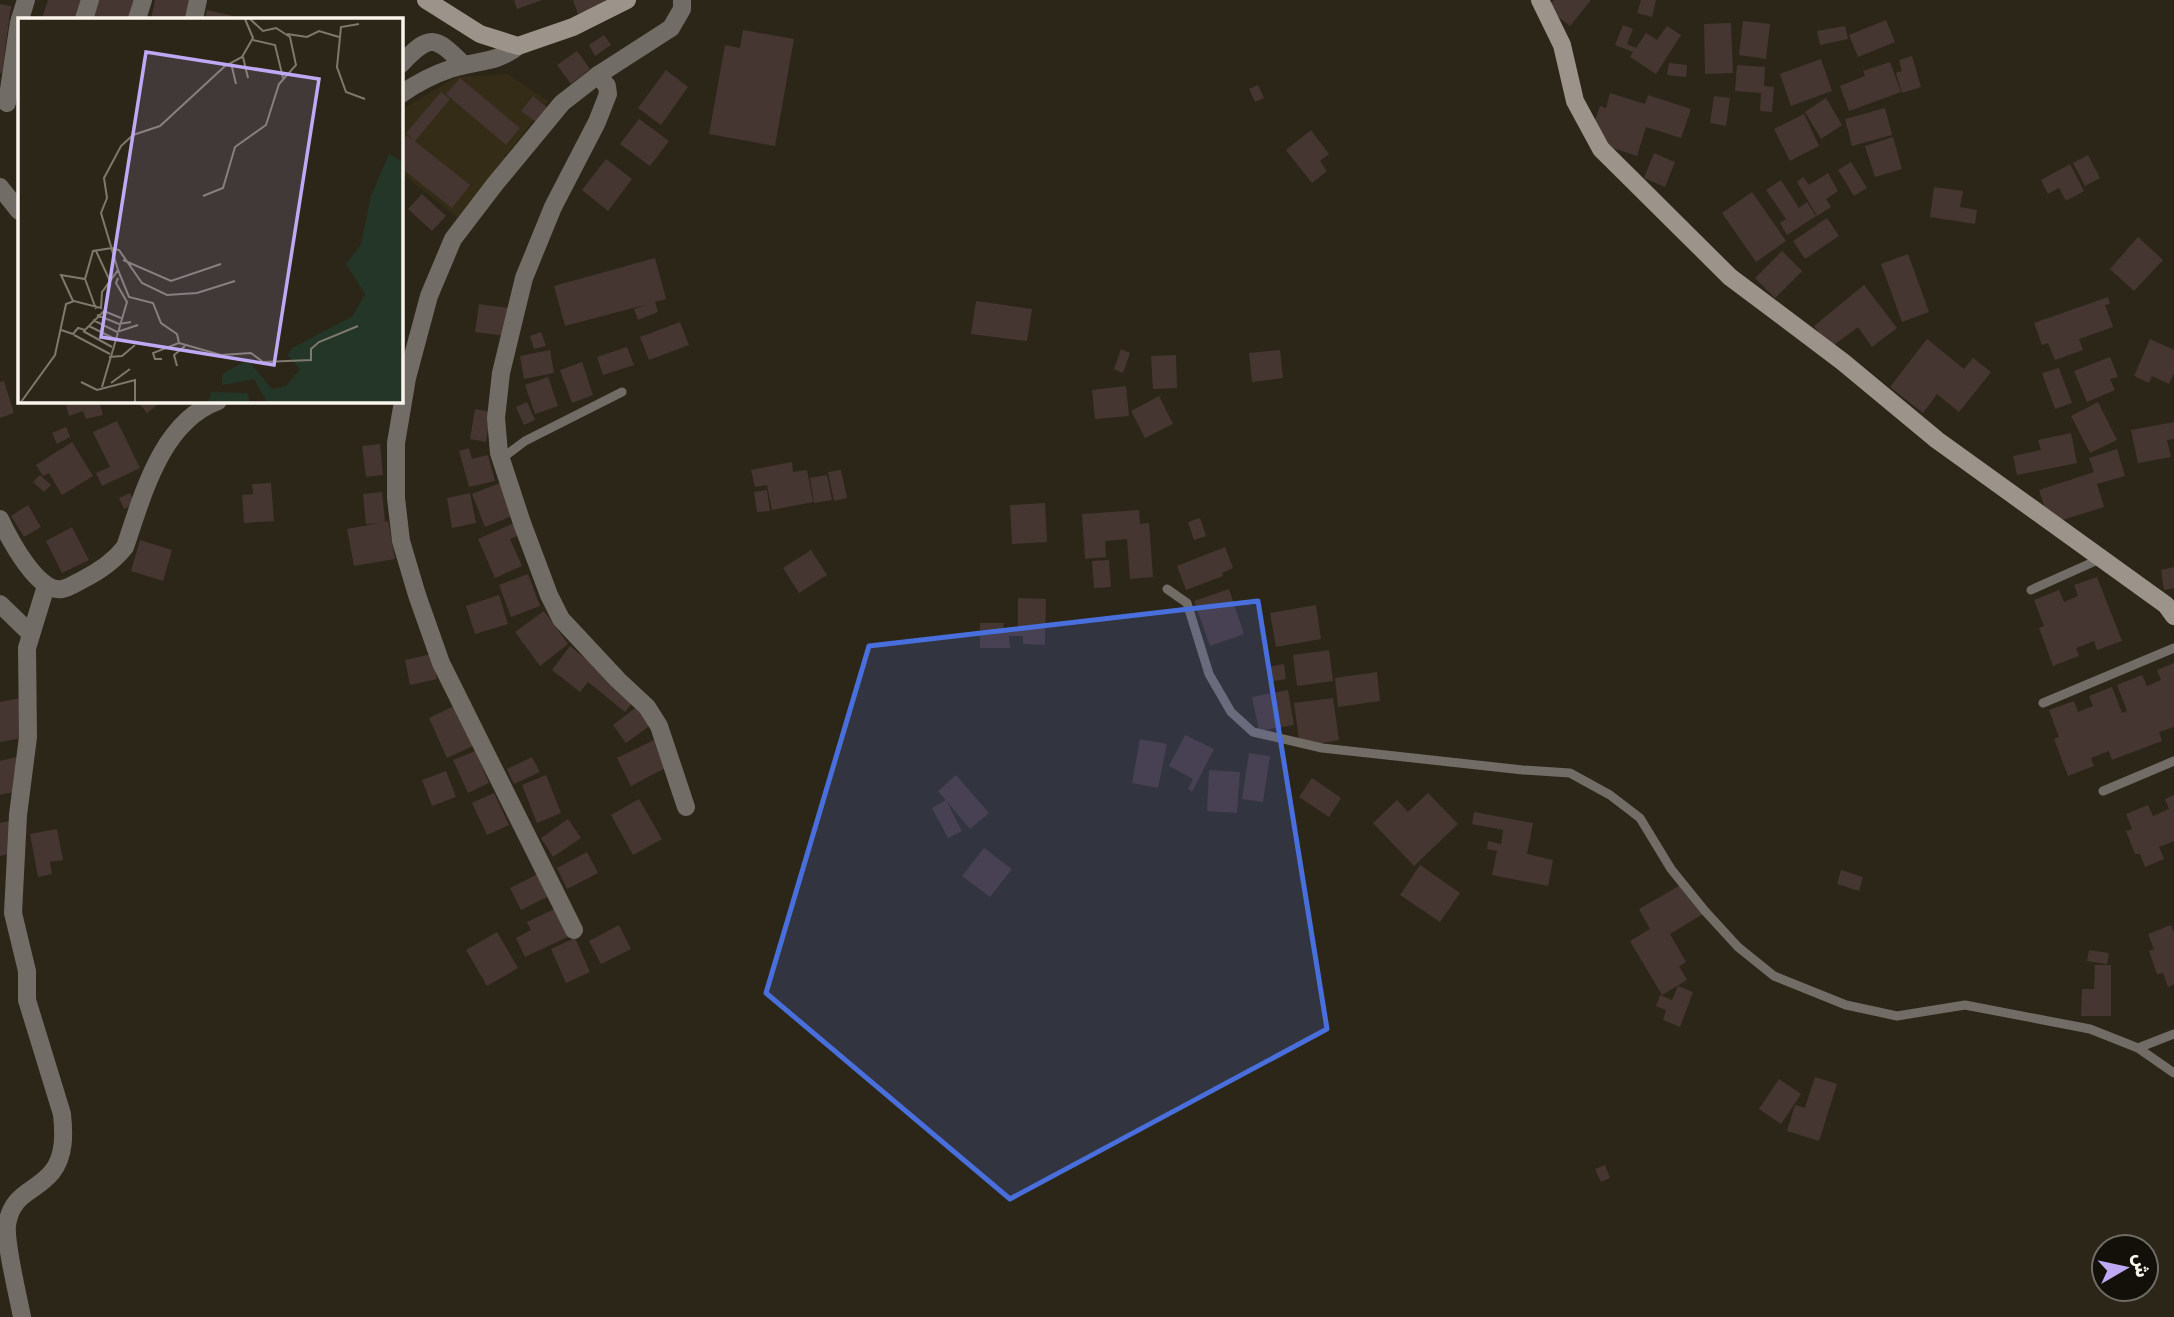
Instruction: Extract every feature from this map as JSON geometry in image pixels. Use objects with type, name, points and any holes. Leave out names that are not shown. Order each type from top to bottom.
[{"type":"street","points":[[21,18],[26,0]]},
{"type":"street","points":[[84,18],[90,0]]},
{"type":"street","points":[[137,18],[143,0]]},
{"type":"street","points":[[194,18],[198,0]]},
{"type":"street","points":[[427,0],[480,34],[518,46]]},
{"type":"street","points":[[402,93],[422,79],[496,58],[518,46],[573,27],[627,0]]},
{"type":"street","points":[[574,930],[441,663],[416,596],[401,541],[396,498],[396,443],[407,378],[425,308],[453,239],[562,103],[598,75],[671,28],[682,9],[682,0]]},
{"type":"street","points":[[1540,0],[1562,45],[1576,101],[1601,149],[1730,277],[1843,362],[1937,440],[2166,605],[2174,616]]},
{"type":"street","points":[[9,104],[18,36]]},
{"type":"street","points":[[402,63],[419,45],[433,41],[446,47],[464,65]]},
{"type":"street","points":[[598,75],[607,86],[608,94],[597,122],[553,207],[524,278],[501,373],[496,418],[501,459],[549,595],[561,619],[647,707],[659,726],[686,807]]},
{"type":"street","points":[[0,187],[18,210]]},
{"type":"street","points":[[0,519],[32,571],[46,586],[61,590],[89,577],[117,558],[125,547],[161,454],[179,428],[205,406],[215,402]]},
{"type":"street","points":[[22,1317],[7,1224],[20,1196],[53,1171],[61,1155],[64,1134],[61,1114],[27,1000],[27,971],[13,913],[18,815],[28,737],[27,648],[46,586]]},
{"type":"street","points":[[0,604],[31,634]]},
{"type":"lane","points":[[501,459],[525,441],[622,392]]},
{"type":"lane","points":[[2031,590],[2102,558]]},
{"type":"lane","points":[[1167,589],[1187,603],[1209,674],[1231,712],[1253,732],[1322,748],[1570,773],[1610,795],[1640,818],[1671,869],[1705,911],[1738,947],[1774,975],[1846,1005],[1897,1016],[1965,1005],[2090,1029],[2138,1048],[2174,1073]]},
{"type":"lane","points":[[2043,703],[2174,648]]},
{"type":"lane","points":[[2103,791],[2174,761]]},
{"type":"lane","points":[[2138,1048],[2174,1034]]},
{"type":"highlighted area","points":[[1258,601],[1327,1029],[1010,1199],[766,993],[869,646]]},
{"type":"shaded area","points":[[508,74],[548,101],[458,218],[402,174],[402,109],[456,77]]},
{"type":"building","points":[[48,0],[83,0],[77,18],[42,18]]},
{"type":"building","points":[[98,0],[135,0],[128,18],[92,18]]},
{"type":"building","points":[[155,0],[190,0],[186,18],[151,18]]},
{"type":"building","points":[[514,0],[542,0],[517,9]]},
{"type":"building","points":[[573,0],[605,0],[606,4],[578,14]]},
{"type":"building","points":[[1554,0],[1591,0],[1570,26],[1547,8]]},
{"type":"building","points":[[1641,0],[1656,0],[1652,17],[1637,13]]},
{"type":"building","points":[[0,4],[11,6],[2,73],[0,73]]},
{"type":"building","points":[[207,10],[242,18],[205,18]]},
{"type":"building","points":[[1886,20],[1895,42],[1858,57],[1849,35]]},
{"type":"building","points":[[1743,21],[1770,24],[1766,59],[1739,55]]},
{"type":"building","points":[[1731,23],[1733,73],[1705,74],[1704,24]]},
{"type":"building","points":[[1623,25],[1633,29],[1627,44],[1636,48],[1646,33],[1657,40],[1667,26],[1681,35],[1656,74],[1630,57],[1633,52],[1615,45]]},
{"type":"building","points":[[1845,26],[1848,39],[1820,45],[1817,31]]},
{"type":"building","points":[[743,30],[794,39],[775,146],[709,134],[725,45],[740,48]]},
{"type":"building","points":[[604,35],[611,45],[595,56],[589,45]]},
{"type":"building","points":[[577,51],[590,69],[571,84],[557,65]]},
{"type":"building","points":[[1912,56],[1921,87],[1902,93],[1896,73],[1902,71],[1899,60]]},
{"type":"building","points":[[1821,59],[1832,91],[1791,106],[1780,74]]},
{"type":"building","points":[[1890,62],[1901,92],[1849,111],[1840,86],[1865,76],[1863,71]]},
{"type":"building","points":[[1669,63],[1687,65],[1686,77],[1667,75]]},
{"type":"building","points":[[1737,65],[1765,67],[1764,86],[1774,87],[1772,112],[1760,111],[1761,93],[1735,91]]},
{"type":"building","points":[[666,70],[688,87],[661,125],[638,108]]},
{"type":"building","points":[[460,78],[520,128],[506,145],[446,94]]},
{"type":"building","points":[[1258,85],[1264,98],[1255,102],[1249,89]]},
{"type":"building","points":[[441,92],[450,99],[415,141],[406,133]]},
{"type":"building","points":[[1610,93],[1645,104],[1648,95],[1691,109],[1681,138],[1646,127],[1637,156],[1588,140],[1600,106],[1606,108]]},
{"type":"building","points":[[533,96],[548,108],[536,122],[521,111]]},
{"type":"building","points":[[1714,96],[1730,98],[1726,126],[1710,123]]},
{"type":"building","points":[[1826,98],[1842,125],[1821,139],[1805,112]]},
{"type":"building","points":[[1885,108],[1892,135],[1852,146],[1845,119]]},
{"type":"building","points":[[1804,114],[1819,146],[1790,161],[1774,129]]},
{"type":"building","points":[[639,119],[669,141],[650,166],[620,144]]},
{"type":"building","points":[[1311,130],[1329,154],[1320,161],[1327,171],[1312,183],[1286,150]]},
{"type":"building","points":[[407,135],[470,185],[452,208],[402,169],[402,142]]},
{"type":"building","points":[[1893,137],[1902,169],[1875,177],[1865,146]]},
{"type":"building","points":[[1654,153],[1675,162],[1665,187],[1644,178]]},
{"type":"building","points":[[2088,155],[2100,178],[2085,186],[2073,163]]},
{"type":"building","points":[[606,159],[632,179],[608,211],[582,190]]},
{"type":"building","points":[[1851,162],[1867,188],[1854,196],[1838,170]]},
{"type":"building","points":[[2070,164],[2084,191],[2066,201],[2059,188],[2048,194],[2041,180]]},
{"type":"building","points":[[1828,173],[1838,191],[1826,199],[1831,207],[1817,216],[1797,182],[1803,177],[1809,185]]},
{"type":"building","points":[[1781,180],[1799,208],[1807,202],[1816,216],[1787,235],[1780,223],[1786,219],[1766,190]]},
{"type":"building","points":[[1934,187],[1963,191],[1960,207],[1977,210],[1975,224],[1930,217]]},
{"type":"building","points":[[1752,192],[1786,241],[1756,262],[1722,213]]},
{"type":"building","points":[[422,194],[446,216],[432,231],[408,209]]},
{"type":"building","points":[[1827,218],[1839,236],[1805,259],[1793,241]]},
{"type":"building","points":[[2138,237],[2163,260],[2134,291],[2110,269]]},
{"type":"building","points":[[1782,251],[1802,271],[1775,298],[1755,278]]},
{"type":"building","points":[[1908,254],[1929,312],[1902,322],[1881,264]]},
{"type":"building","points":[[655,258],[666,299],[655,302],[658,312],[638,320],[634,309],[648,304],[565,326],[554,286]]},
{"type":"building","points":[[1864,285],[1897,328],[1872,347],[1858,327],[1830,348],[1814,326]]},
{"type":"building","points":[[2108,297],[2110,304],[2105,305],[2113,327],[2079,339],[2083,350],[2055,360],[2048,343],[2042,345],[2034,323]]},
{"type":"building","points":[[976,301],[1032,309],[1027,341],[971,334]]},
{"type":"building","points":[[479,304],[509,308],[505,336],[475,332]]},
{"type":"building","points":[[680,322],[689,345],[649,360],[640,337]]},
{"type":"building","points":[[541,332],[546,346],[534,349],[530,336]]},
{"type":"building","points":[[1927,339],[1964,369],[1973,358],[1991,372],[1959,412],[1937,394],[1923,413],[1890,387]]},
{"type":"building","points":[[2150,339],[2174,350],[2174,373],[2169,384],[2152,376],[2149,383],[2134,376]]},
{"type":"building","points":[[627,347],[634,365],[603,375],[597,357]]},
{"type":"building","points":[[1121,349],[1130,353],[1123,373],[1114,369]]},
{"type":"building","points":[[550,350],[554,373],[524,379],[520,356]]},
{"type":"building","points":[[1280,350],[1283,378],[1252,382],[1249,353]]},
{"type":"building","points":[[1176,355],[1177,388],[1153,389],[1151,356]]},
{"type":"building","points":[[2110,357],[2118,377],[2110,379],[2115,390],[2087,402],[2074,371]]},
{"type":"building","points":[[582,362],[593,395],[572,403],[560,370]]},
{"type":"building","points":[[2059,368],[2072,403],[2055,409],[2042,373]]},
{"type":"building","points":[[548,377],[558,406],[535,414],[525,385]]},
{"type":"building","points":[[4,381],[14,413],[0,418],[0,382]]},
{"type":"building","points":[[1126,386],[1129,416],[1095,419],[1092,390]]},
{"type":"building","points":[[1159,396],[1173,424],[1145,438],[1131,411]]},
{"type":"building","points":[[65,402],[99,402],[103,415],[86,419],[83,411],[69,416]]},
{"type":"building","points":[[138,402],[154,402],[157,405],[147,413]]},
{"type":"building","points":[[527,402],[535,420],[524,425],[516,407]]},
{"type":"building","points":[[2098,402],[2117,440],[2090,453],[2071,416]]},
{"type":"building","points":[[475,409],[491,412],[486,442],[470,439]]},
{"type":"building","points":[[117,421],[140,468],[102,486],[96,473],[110,467],[93,432]]},
{"type":"building","points":[[2174,422],[2174,439],[2167,440],[2171,457],[2138,463],[2131,430]]},
{"type":"building","points":[[66,427],[70,437],[57,444],[52,433]]},
{"type":"building","points":[[2071,433],[2077,463],[2017,475],[2013,456],[2041,450],[2038,440]]},
{"type":"building","points":[[72,442],[93,476],[62,495],[49,473],[43,476],[36,465]]},
{"type":"building","points":[[380,444],[383,475],[366,477],[362,446]]},
{"type":"building","points":[[469,448],[472,459],[488,455],[495,481],[469,487],[459,451]]},
{"type":"building","points":[[2117,449],[2125,476],[2097,484],[2104,507],[2050,524],[2039,490],[2094,472],[2089,458]]},
{"type":"building","points":[[792,462],[793,472],[807,470],[813,502],[772,510],[767,485],[755,487],[751,470]]},
{"type":"building","points":[[841,470],[847,498],[834,501],[828,472]]},
{"type":"building","points":[[40,475],[51,485],[44,492],[33,482]]},
{"type":"building","points":[[827,475],[832,500],[814,503],[810,478]]},
{"type":"building","points":[[271,483],[274,521],[244,523],[242,495],[253,494],[252,484]]},
{"type":"building","points":[[500,483],[512,516],[485,527],[472,494]]},
{"type":"building","points":[[767,490],[770,511],[757,512],[754,492]]},
{"type":"building","points":[[382,492],[385,522],[388,521],[395,559],[354,566],[347,529],[379,523],[366,524],[363,494]]},
{"type":"building","points":[[130,493],[135,504],[124,509],[119,498]]},
{"type":"building","points":[[470,493],[476,523],[452,528],[447,498]]},
{"type":"building","points":[[1045,503],[1047,542],[1012,544],[1010,505]]},
{"type":"building","points":[[28,505],[41,527],[24,537],[11,516]]},
{"type":"building","points":[[1139,510],[1140,524],[1149,523],[1153,577],[1130,579],[1127,539],[1105,541],[1106,557],[1085,559],[1082,514]]},
{"type":"building","points":[[1200,518],[1206,536],[1194,540],[1188,522]]},
{"type":"building","points":[[514,523],[519,535],[510,539],[522,566],[495,578],[478,539]]},
{"type":"building","points":[[72,527],[89,560],[62,573],[46,541]]},
{"type":"building","points":[[140,540],[172,550],[163,581],[131,571]]},
{"type":"building","points":[[1225,547],[1233,568],[1222,573],[1223,576],[1186,590],[1177,566]]},
{"type":"building","points":[[811,550],[827,575],[799,593],[783,568]]},
{"type":"building","points":[[1109,560],[1111,587],[1094,588],[1092,561]]},
{"type":"building","points":[[2174,567],[2174,588],[2164,590],[2161,570]]},
{"type":"building","points":[[528,574],[540,606],[511,617],[499,585]]},
{"type":"building","points":[[2097,577],[2122,641],[2097,650],[2094,641],[2076,648],[2079,656],[2053,666],[2039,628],[2044,626],[2034,600],[2059,590],[2064,602],[2078,596],[2074,585]]},
{"type":"building","points":[[1229,589],[1244,634],[1210,646],[1194,601]]},
{"type":"building","points":[[499,595],[508,624],[475,634],[466,606]]},
{"type":"building","points":[[1018,598],[1046,599],[1045,645],[1023,644],[1023,636],[1009,636],[1010,648],[980,648],[980,623],[1004,623],[1003,629],[1018,629]]},
{"type":"building","points":[[1316,605],[1321,639],[1276,647],[1270,613]]},
{"type":"building","points":[[544,611],[568,644],[540,666],[515,632]]},
{"type":"building","points":[[570,646],[635,699],[625,712],[588,682],[580,692],[552,670]]},
{"type":"building","points":[[1329,650],[1333,681],[1297,686],[1293,655]]},
{"type":"building","points":[[432,654],[437,679],[410,685],[405,660]]},
{"type":"building","points":[[2174,663],[2174,727],[2159,732],[2162,741],[2112,760],[2109,751],[2091,758],[2094,766],[2068,776],[2054,739],[2059,737],[2049,710],[2074,701],[2078,712],[2093,706],[2089,696],[2112,687],[2122,713],[2127,711],[2117,685],[2142,675],[2147,686],[2161,680],[2157,670]]},
{"type":"building","points":[[1284,664],[1286,679],[1269,682],[1267,667]]},
{"type":"building","points":[[1377,672],[1380,701],[1338,707],[1335,678]]},
{"type":"building","points":[[1288,690],[1294,725],[1259,731],[1252,697]]},
{"type":"building","points":[[21,698],[28,737],[0,742],[0,702]]},
{"type":"building","points":[[1333,698],[1339,740],[1300,747],[1294,703]]},
{"type":"building","points":[[454,706],[473,746],[447,758],[429,718]]},
{"type":"building","points":[[638,706],[652,724],[626,743],[613,725]]},
{"type":"building","points":[[1185,735],[1214,749],[1192,792],[1188,789],[1193,779],[1169,766]]},
{"type":"building","points":[[1140,739],[1167,744],[1158,788],[1132,783]]},
{"type":"building","points":[[654,740],[667,767],[631,786],[617,758]]},
{"type":"building","points":[[475,751],[489,783],[468,793],[453,760]]},
{"type":"building","points":[[1249,753],[1270,756],[1263,802],[1242,799]]},
{"type":"building","points":[[16,757],[23,790],[0,795],[0,761]]},
{"type":"building","points":[[532,757],[540,772],[514,784],[507,769]]},
{"type":"building","points":[[1209,770],[1240,772],[1237,813],[1207,811]]},
{"type":"building","points":[[446,771],[456,797],[432,806],[422,780]]},
{"type":"building","points":[[546,775],[561,813],[537,823],[522,785]]},
{"type":"building","points":[[956,775],[989,813],[970,829],[938,791]]},
{"type":"building","points":[[1312,778],[1341,798],[1329,817],[1299,797]]},
{"type":"building","points":[[494,793],[509,825],[487,835],[472,803]]},
{"type":"building","points":[[1428,793],[1458,824],[1414,866],[1373,823],[1397,800],[1408,812]]},
{"type":"building","points":[[2174,795],[2174,841],[2159,847],[2164,859],[2145,867],[2140,854],[2135,854],[2126,831],[2132,829],[2126,814],[2148,805],[2153,816],[2169,809],[2165,799]]},
{"type":"building","points":[[639,799],[662,839],[633,855],[611,815]]},
{"type":"building","points":[[946,800],[962,831],[948,838],[932,808]]},
{"type":"building","points":[[1474,812],[1533,823],[1527,854],[1553,860],[1548,886],[1492,875],[1497,851],[1487,849],[1488,841],[1501,844],[1503,830],[1472,824]]},
{"type":"building","points":[[568,819],[581,838],[553,857],[541,838]]},
{"type":"building","points":[[10,821],[16,852],[0,856],[0,823]]},
{"type":"building","points":[[57,829],[63,860],[50,862],[52,874],[38,877],[30,834]]},
{"type":"building","points":[[984,848],[1012,869],[990,897],[962,876]]},
{"type":"building","points":[[587,852],[598,873],[567,889],[557,868]]},
{"type":"building","points":[[1420,865],[1460,893],[1440,922],[1400,895]]},
{"type":"building","points":[[1841,870],[1863,877],[1859,891],[1837,884]]},
{"type":"building","points":[[542,872],[553,894],[521,910],[510,888]]},
{"type":"building","points":[[1684,883],[1703,914],[1670,934],[1686,962],[1679,966],[1687,980],[1662,995],[1630,941],[1650,929],[1639,909]]},
{"type":"building","points":[[563,905],[576,933],[525,957],[516,938],[531,930],[527,922]]},
{"type":"building","points":[[619,925],[631,949],[601,964],[589,941]]},
{"type":"building","points":[[2171,925],[2174,933],[2174,984],[2168,987],[2163,973],[2157,974],[2149,951],[2154,949],[2148,934]]},
{"type":"building","points":[[497,932],[518,968],[487,986],[466,950]]},
{"type":"building","points":[[575,938],[590,972],[566,983],[551,949]]},
{"type":"building","points":[[2089,950],[2109,953],[2107,964],[2087,961]]},
{"type":"building","points":[[2095,965],[2111,965],[2111,1016],[2081,1016],[2082,989],[2094,989]]},
{"type":"building","points":[[1678,986],[1693,992],[1680,1027],[1663,1020],[1666,1010],[1656,1006],[1660,995],[1672,1000]]},
{"type":"building","points":[[1815,1077],[1837,1084],[1819,1141],[1787,1131],[1795,1105],[1805,1108]]},
{"type":"building","points":[[1779,1079],[1801,1094],[1781,1124],[1759,1109]]},
{"type":"building","points":[[1605,1165],[1610,1178],[1601,1182],[1595,1169]]}]
